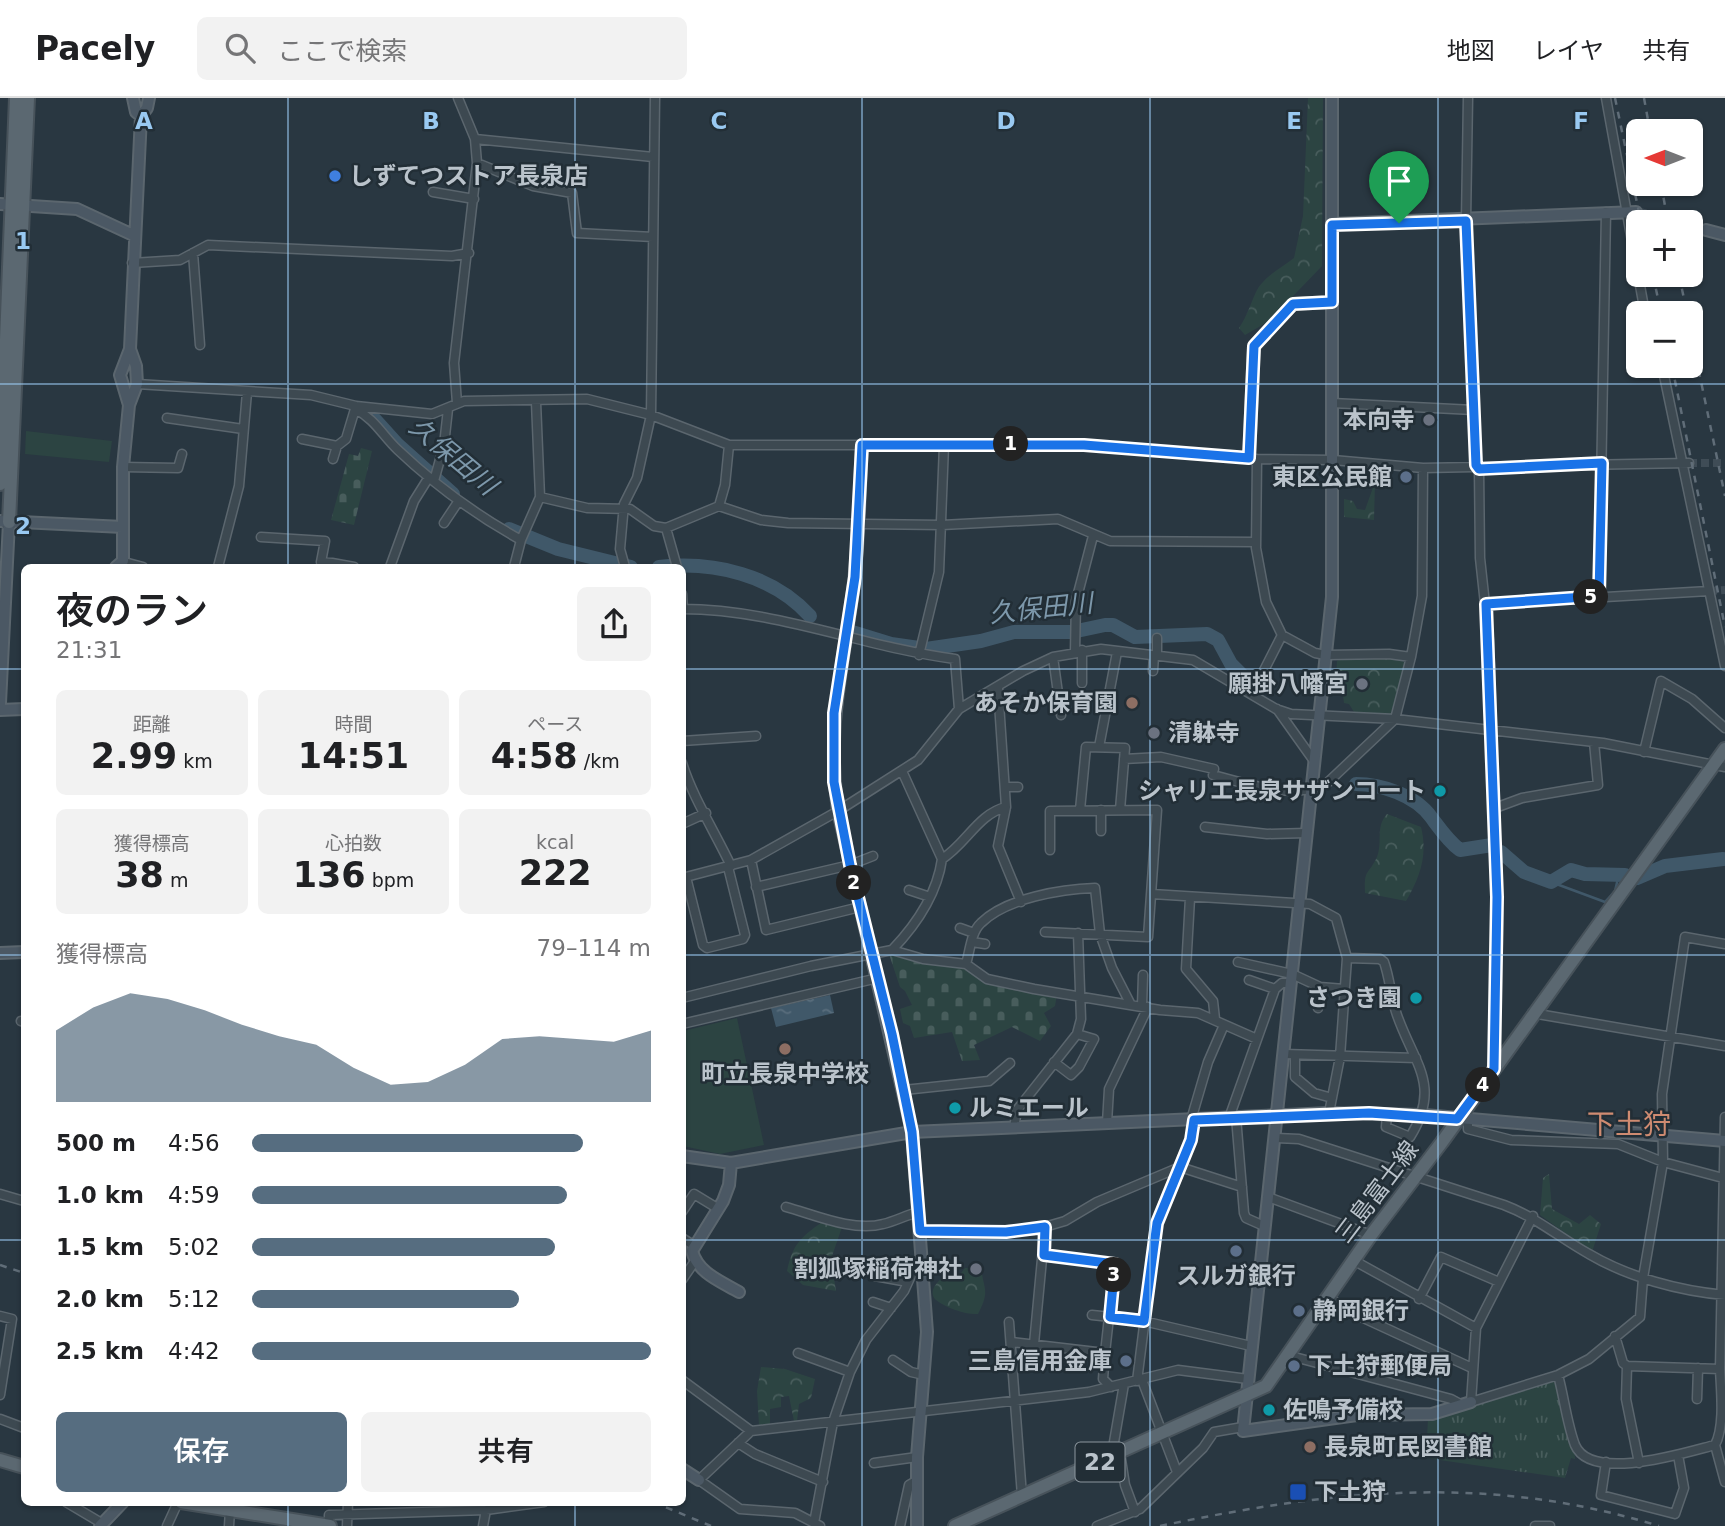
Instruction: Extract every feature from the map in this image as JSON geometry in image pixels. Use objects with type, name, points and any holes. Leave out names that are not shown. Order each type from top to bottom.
[{"type":"main road","points":[[0,484],[16,98]]},
{"type":"main road","points":[[5,521],[12,205],[28,98]]},
{"type":"main road","name":"三島富士線","points":[[955,1526],[1266,1386],[1326,1297],[1416,1175],[1462,1119],[1532,1013],[1725,749]]},
{"type":"main road","points":[[0,1460],[21,1466]]},
{"type":"main road","points":[[222,1507],[272,1522],[329,1526]]},
{"type":"street","points":[[133,98],[136,112],[141,116]]},
{"type":"street","points":[[129,405],[120,374],[130,349],[133,235],[141,116],[147,108],[149,98]]},
{"type":"street","points":[[457,403],[454,363],[469,253],[477,163],[474,139],[458,98]]},
{"type":"street","points":[[624,564],[620,549],[624,507],[637,478],[651,415],[655,98]]},
{"type":"street","points":[[1332,98],[1332,597],[1291,978],[1290,1054],[1278,1116],[1264,1226],[1243,1431],[1357,1415],[1432,1414],[1558,1376],[1589,1359],[1635,1323],[1643,1312],[1643,1278],[1663,1162],[1662,1094],[1685,937],[1725,944]]},
{"type":"street","points":[[1468,98],[1466,221],[1475,460],[1479,469],[1480,558],[1486,604],[1493,730],[1497,953],[1494,1069]]},
{"type":"street","points":[[1606,98],[1632,210]]},
{"type":"street","points":[[474,139],[653,157]]},
{"type":"street","points":[[477,163],[533,186],[572,193],[577,233],[653,237]]},
{"type":"street","points":[[433,192],[474,199]]},
{"type":"street","points":[[12,205],[77,209],[133,235]]},
{"type":"street","points":[[1599,596],[1606,212]]},
{"type":"street","points":[[1332,225],[1626,212]]},
{"type":"street","points":[[1706,230],[1725,235]]},
{"type":"street","points":[[132,263],[180,260],[208,245],[452,256],[469,253]]},
{"type":"street","points":[[193,253],[200,345]]},
{"type":"street","points":[[1332,302],[1293,304],[1254,346],[1255,542],[1266,602],[1282,635],[1314,653],[1326,656],[1390,654],[1411,657]]},
{"type":"street","points":[[124,564],[123,467],[129,405],[137,384],[136,366],[130,349]]},
{"type":"street","points":[[1665,378],[1685,463],[1725,666]]},
{"type":"street","points":[[137,384],[311,395],[356,408],[432,414],[457,403],[587,399],[651,415],[729,444],[1084,445],[1253,459],[1333,460],[1423,468],[1685,463]]},
{"type":"street","points":[[219,564],[240,486],[247,392]]},
{"type":"street","points":[[515,564],[523,536],[540,497],[536,402]]},
{"type":"street","points":[[1332,402],[1474,410]]},
{"type":"street","points":[[333,459],[337,446],[346,439],[356,408]]},
{"type":"street","points":[[356,408],[381,429],[396,449],[433,477],[458,502],[523,536]]},
{"type":"street","points":[[391,564],[414,502],[433,477],[448,409]]},
{"type":"street","points":[[167,418],[243,429]]},
{"type":"street","points":[[302,439],[337,446]]},
{"type":"street","points":[[719,506],[729,444]]},
{"type":"street","points":[[862,445],[855,577],[832,736],[838,811],[912,1132],[927,1332],[917,1457],[917,1526]]},
{"type":"street","points":[[920,651],[939,572],[944,445]]},
{"type":"street","points":[[123,467],[178,468],[182,454]]},
{"type":"street","points":[[1124,759],[1161,757],[1269,789],[1310,791],[1325,785],[1395,719],[1411,657],[1422,596],[1423,468]]},
{"type":"street","points":[[540,497],[587,508],[624,507],[635,510],[654,526],[666,528],[719,506],[771,522],[858,526],[1058,519],[1110,541],[1255,542]]},
{"type":"street","points":[[444,523],[458,502]]},
{"type":"street","points":[[0,703],[5,521],[123,527]]},
{"type":"street","points":[[666,528],[676,564]]},
{"type":"street","points":[[1082,683],[1074,631],[1076,601],[1093,536]]},
{"type":"street","points":[[261,537],[325,541],[321,562],[328,564]]},
{"type":"street","points":[[1486,604],[1709,591]]},
{"type":"street","points":[[686,609],[782,620],[845,638],[954,659],[959,709]]},
{"type":"street","points":[[1252,694],[1282,635]]},
{"type":"street","points":[[1153,671],[1157,638]]},
{"type":"street","points":[[686,877],[751,860],[838,811],[902,771],[929,748],[959,709],[1023,671],[1053,657],[1079,651],[1155,655],[1198,661],[1277,709],[1291,714],[1395,719],[1594,742],[1725,767]]},
{"type":"street","points":[[1098,747],[1117,652]]},
{"type":"street","points":[[1053,657],[1061,715]]},
{"type":"street","points":[[1644,752],[1661,681],[1692,699],[1725,727]]},
{"type":"street","points":[[998,688],[1006,787],[1006,807],[999,846],[1021,902]]},
{"type":"street","points":[[0,710],[21,709]]},
{"type":"street","points":[[1277,709],[1314,761]]},
{"type":"street","points":[[686,741],[756,736]]},
{"type":"street","points":[[1495,808],[1522,798],[1598,785],[1594,742]]},
{"type":"street","points":[[1080,810],[1086,747],[1125,748],[1120,810]]},
{"type":"street","points":[[892,950],[920,916],[940,874],[942,859],[902,771]]},
{"type":"street","points":[[686,785],[706,813],[729,866],[745,936],[743,939],[707,948],[703,945],[686,885]]},
{"type":"street","points":[[1006,787],[1017,787]]},
{"type":"street","points":[[942,859],[955,851],[990,812],[1006,807]]},
{"type":"street","points":[[1101,810],[1101,831]]},
{"type":"street","points":[[1045,932],[1148,937],[1157,810],[1050,811],[1050,850]]},
{"type":"street","points":[[686,822],[706,813]]},
{"type":"street","points":[[1205,827],[1267,834],[1306,833]]},
{"type":"street","points":[[756,887],[850,865],[873,856]]},
{"type":"street","points":[[751,860],[766,930],[860,907]]},
{"type":"street","points":[[967,964],[973,937],[981,923],[1042,894],[1095,888],[1100,934],[1112,968],[1130,1003]]},
{"type":"street","points":[[909,890],[930,897]]},
{"type":"street","points":[[1152,894],[1310,904],[1334,915],[1346,946],[1346,958],[1340,1057],[1329,1113]]},
{"type":"street","points":[[1190,898],[1186,969],[1213,1002],[1215,1019]]},
{"type":"street","points":[[960,928],[985,944]]},
{"type":"street","points":[[1014,1128],[1017,1110],[1077,1034],[1081,1019],[1078,933]]},
{"type":"street","points":[[686,997],[892,950],[923,959],[967,964],[988,979],[1080,998],[1198,1013],[1257,1039]]},
{"type":"street","points":[[0,953],[21,952]]},
{"type":"street","points":[[1346,958],[1380,959],[1384,962],[1396,1014],[1426,1081],[1424,1115],[1409,1137],[1386,1127],[1387,1114]]},
{"type":"street","points":[[1238,962],[1320,987],[1344,989]]},
{"type":"street","points":[[1107,1123],[1109,1089],[1145,1006],[1143,975]]},
{"type":"street","points":[[686,1023],[878,978]]},
{"type":"street","points":[[1264,1226],[1246,1218],[1233,1118],[1275,989],[1291,978]]},
{"type":"street","points":[[1249,980],[1275,989]]},
{"type":"street","points":[[1318,1008],[1320,987]]},
{"type":"street","points":[[1532,1013],[1725,1046]]},
{"type":"street","points":[[1177,1472],[1139,1380],[1144,1321],[1157,1223],[1191,1140],[1192,1120],[1208,1062],[1224,1025]]},
{"type":"street","points":[[1054,1062],[1071,1075],[1079,1067],[1094,1039],[1077,1034]]},
{"type":"street","points":[[1290,1054],[1416,1058]]},
{"type":"street","points":[[1290,1054],[1295,1077],[1314,1093],[1332,1098]]},
{"type":"street","points":[[904,1090],[989,1081],[1010,1063]]},
{"type":"street","points":[[686,1157],[731,1163],[912,1132],[1329,1113],[1424,1115],[1664,1138],[1725,1141]]},
{"type":"street","points":[[1725,1116],[1724,1343],[1720,1369],[1723,1408],[1720,1441],[1725,1482]]},
{"type":"street","points":[[1462,1119],[1470,1131],[1511,1140],[1618,1144],[1663,1162],[1723,1178]]},
{"type":"street","points":[[1276,1138],[1299,1139],[1416,1175],[1533,1216],[1590,1255],[1643,1278],[1723,1295]]},
{"type":"street","points":[[731,1163],[729,1185],[693,1245],[695,1261],[704,1271],[739,1292]]},
{"type":"street","points":[[920,1231],[1006,1232],[1045,1227],[1065,1221],[1097,1202],[1180,1167],[1242,1186]]},
{"type":"street","points":[[0,1194],[21,1200]]},
{"type":"street","points":[[686,1206],[694,1194],[717,1208]]},
{"type":"street","points":[[1268,1197],[1371,1235]]},
{"type":"street","points":[[786,1207],[851,1224],[884,1224],[897,1217],[919,1212]]},
{"type":"street","points":[[1467,1404],[1476,1328],[1533,1216]]},
{"type":"street","points":[[1034,1344],[1045,1227]]},
{"type":"street","points":[[686,1240],[693,1245]]},
{"type":"street","points":[[1044,1255],[1115,1264],[1103,1379],[1111,1387]]},
{"type":"street","points":[[1419,1299],[1441,1257],[1499,1282]]},
{"type":"street","points":[[1353,1260],[1419,1299],[1476,1328]]},
{"type":"street","points":[[686,1274],[695,1261]]},
{"type":"street","points":[[686,1475],[699,1480],[740,1509],[795,1513],[817,1524],[833,1422],[850,1372],[866,1340],[891,1308],[914,1269],[923,1265]]},
{"type":"street","points":[[876,1276],[908,1282]]},
{"type":"street","points":[[1326,1297],[1355,1314],[1472,1368]]},
{"type":"street","points":[[873,1302],[891,1308]]},
{"type":"street","points":[[1092,1315],[1144,1321],[1251,1346]]},
{"type":"street","points":[[0,1316],[12,1320],[0,1395]]},
{"type":"street","points":[[1009,1322],[1022,1496]]},
{"type":"street","points":[[1615,1336],[1623,1363],[1627,1366],[1720,1369]]},
{"type":"street","points":[[1012,1342],[1105,1353]]},
{"type":"street","points":[[798,1353],[850,1372]]},
{"type":"street","points":[[1287,1355],[1467,1404]]},
{"type":"street","points":[[893,1360],[911,1372],[925,1375]]},
{"type":"street","points":[[1627,1366],[1626,1399],[1639,1463]]},
{"type":"street","points":[[1697,1399],[1698,1368]]},
{"type":"street","points":[[699,1480],[751,1431],[1017,1402],[1111,1387],[1178,1370],[1248,1379]]},
{"type":"street","points":[[1558,1376],[1576,1446],[1584,1455],[1606,1462],[1639,1463],[1678,1455],[1720,1441]]},
{"type":"street","points":[[686,1383],[751,1431]]},
{"type":"street","points":[[1124,1384],[1114,1442],[1135,1512]]},
{"type":"street","points":[[0,1419],[21,1427]]},
{"type":"street","points":[[1097,1526],[1135,1512],[1203,1448],[1214,1432],[1243,1427]]},
{"type":"street","points":[[738,1443],[755,1454],[823,1482]]},
{"type":"street","points":[[1606,1462],[1601,1495],[1675,1514],[1684,1488],[1678,1455]]},
{"type":"street","points":[[874,1463],[917,1457]]},
{"type":"street","points":[[900,1526],[909,1485],[916,1481]]},
{"type":"street","points":[[72,1506],[102,1525],[119,1506]]},
{"type":"street","points":[[167,1526],[177,1506]]},
{"type":"street","points":[[347,1526],[348,1506]]},
{"type":"street","points":[[329,1526],[329,1515],[451,1506],[485,1510],[514,1506]]},
{"type":"street","points":[[222,1507],[229,1526]]},
{"type":"street","points":[[483,1526],[485,1510]]},
{"type":"street","points":[[1536,1526],[1550,1526]]},
{"type":"green space","points":[[1308,98],[1323,98],[1322,266],[1269,321],[1245,335],[1239,328],[1259,287],[1294,258],[1303,216]]},
{"type":"green space","points":[[26,431],[112,441],[109,462],[25,454]]},
{"type":"green space","points":[[361,448],[372,451],[354,525],[331,520],[349,454],[358,456]]},
{"type":"green space","points":[[1375,482],[1374,520],[1344,517],[1344,499],[1353,501],[1357,509],[1365,510]]},
{"type":"green space","points":[[1350,656],[1384,656],[1405,662],[1392,714],[1356,715],[1349,704],[1344,703],[1343,695],[1335,694],[1337,661]]},
{"type":"green space","points":[[1387,814],[1421,827],[1424,847],[1421,866],[1406,901],[1365,893],[1366,876],[1377,857],[1381,824]]},
{"type":"green space","points":[[888,951],[965,966],[989,981],[1057,994],[1055,1006],[1044,1013],[1051,1026],[1040,1041],[1012,1027],[974,1045],[980,1060],[962,1061],[952,1032],[914,1038],[910,1026],[903,1023],[900,1009],[912,1005],[900,987]]},
{"type":"green space","points":[[737,1018],[764,1145],[720,1154],[686,1147],[686,1030]]},
{"type":"green space","points":[[1549,1174],[1552,1209],[1579,1224],[1590,1215],[1601,1224],[1592,1252],[1540,1215],[1543,1178]]},
{"type":"green space","points":[[822,1222],[842,1227],[831,1259],[836,1291],[803,1285],[787,1271],[799,1242]]},
{"type":"green space","points":[[965,1268],[981,1268],[985,1295],[978,1314],[951,1308],[933,1296],[934,1287],[941,1279],[953,1273],[958,1277]]},
{"type":"green space","points":[[761,1367],[785,1369],[815,1379],[811,1398],[799,1404],[797,1421],[794,1421],[789,1396],[781,1397],[781,1407],[770,1409],[770,1424],[759,1425],[757,1391]]},
{"type":"green space","points":[[1554,1379],[1574,1438],[1575,1459],[1571,1458],[1565,1478],[1426,1458],[1428,1419]]},
{"type":"water","points":[[830,995],[834,1013],[776,1027],[771,1008]]},
{"type":"waterway","name":"久保田川","points":[[369,413],[397,444],[453,494]]},
{"type":"waterway","name":"久保田川","points":[[509,529],[558,549],[619,564]]},
{"type":"waterway","name":"久保田川","points":[[686,566],[721,569],[760,581],[779,590],[810,616]]},
{"type":"waterway","name":"久保田川","points":[[852,632],[891,644],[926,649],[981,641],[1014,632],[1072,632],[1105,625],[1113,625],[1135,637],[1207,634],[1218,640],[1231,664],[1252,685]]},
{"type":"waterway","name":"久保田川","points":[[1356,784],[1376,786],[1407,797],[1424,809],[1460,850],[1492,845]]},
{"type":"waterway","name":"久保田川","points":[[1501,852],[1524,872],[1551,882],[1571,870],[1585,874],[1625,875]]},
{"type":"waterway","name":"久保田川","points":[[1637,878],[1665,866],[1723,859]]},
{"type":"waterway","points":[[1551,882],[1605,902],[1615,891],[1619,874]]},
{"type":"tunnel","points":[[1689,463],[1725,463]]},
{"type":"tunnel","points":[[1709,591],[1725,590]]},
{"type":"railway","points":[[1615,98],[1638,210]]},
{"type":"railway","points":[[1644,98],[1648,119]]},
{"type":"railway","points":[[1663,196],[1666,210]]},
{"type":"railway","points":[[1656,287],[1658,301]]},
{"type":"railway","points":[[1682,287],[1684,301]]},
{"type":"railway","points":[[1674,378],[1725,627]]},
{"type":"railway","points":[[1700,378],[1725,496]]},
{"type":"railway","points":[[0,1265],[21,1272]]},
{"type":"railway","points":[[1160,1526],[1287,1503],[1410,1493],[1472,1493],[1533,1499],[1596,1509],[1659,1526]]},
{"type":"railway","points":[[663,1506],[711,1526]]},
{"type":"place","name":"しずてつストア長泉店","points":[[335,176]]},
{"type":"place","name":"本向寺","points":[[1429,420]]},
{"type":"place","name":"東区公民館","points":[[1406,477]]},
{"type":"place","name":"願掛八幡宮","points":[[1362,684]]},
{"type":"place","name":"あそか保育園","points":[[1132,703]]},
{"type":"place","name":"清躰寺","points":[[1154,733]]},
{"type":"place","name":"シャリエ長泉サザンコート","points":[[1440,791]]},
{"type":"place","name":"さつき園","points":[[1416,998]]},
{"type":"place","name":"町立長泉中学校","points":[[785,1049]]},
{"type":"place","name":"ルミエール","points":[[955,1108]]},
{"type":"place","name":"スルガ銀行","points":[[1236,1251]]},
{"type":"place","name":"割狐塚稲荷神社","points":[[976,1269]]},
{"type":"place","name":"静岡銀行","points":[[1299,1311]]},
{"type":"place","name":"三島信用金庫","points":[[1126,1361]]},
{"type":"place","name":"下土狩郵便局","points":[[1294,1366]]},
{"type":"place","name":"佐鳴予備校","points":[[1269,1410]]},
{"type":"place","name":"長泉町民図書館","points":[[1310,1447]]},
{"type":"place","name":"下土狩","points":[[1298,1492]]},
{"type":"district","name":"下土狩","points":[[1629,1124]]},
{"type":"route","points":[[1466,221],[1475,460],[1479,469],[1602,463],[1599,596],[1486,604],[1497,897],[1494,1069],[1457,1119],[1424,1115],[1329,1113],[1194,1120],[1191,1140],[1157,1223],[1144,1321],[1110,1317],[1115,1264],[1044,1255],[1045,1227],[1006,1232],[920,1231],[912,1132],[892,1034],[838,811],[832,757],[838,677],[855,577],[862,445],[1084,445],[1249,458],[1251,356],[1254,346],[1293,304],[1332,302],[1332,225],[1399,223],[1466,221]]}]
